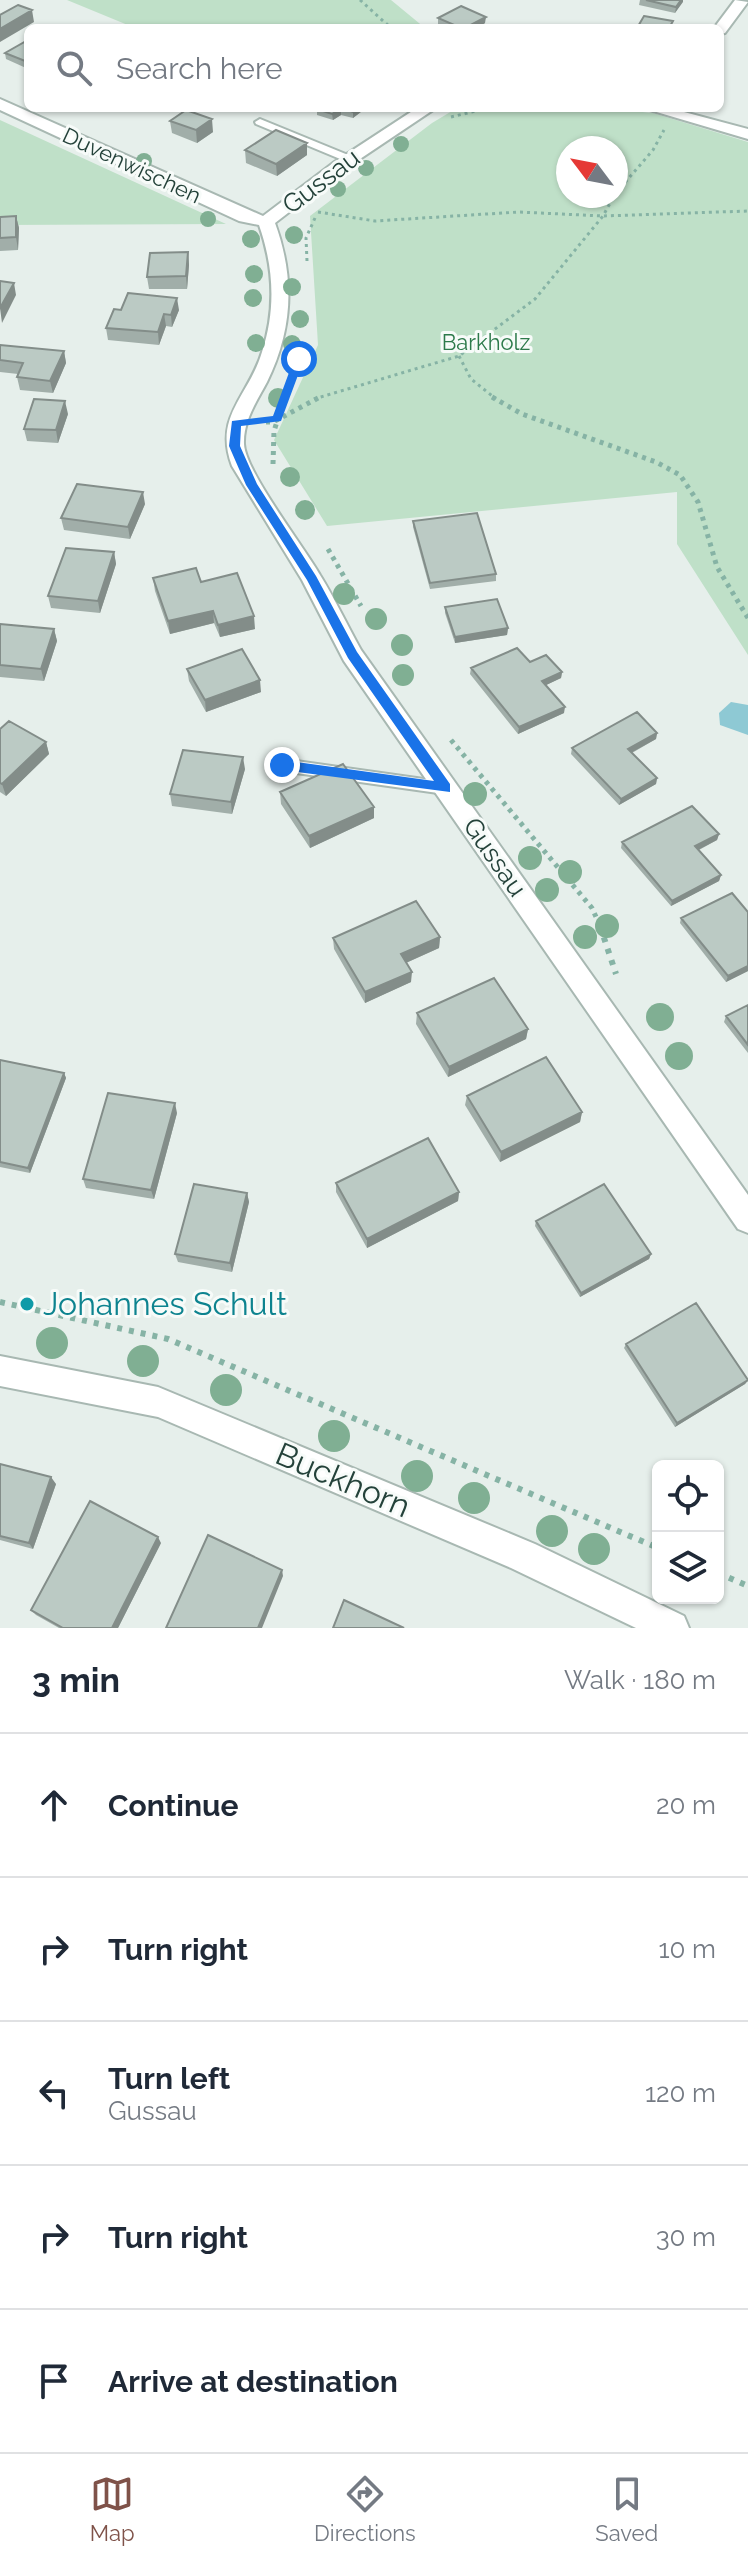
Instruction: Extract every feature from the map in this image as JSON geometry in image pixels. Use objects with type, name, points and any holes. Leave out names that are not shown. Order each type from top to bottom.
[{"type":"street","points":[[724,25],[742,0]]},
{"type":"street","name":"Duvenwischen","points":[[0,104],[245,217],[266,222]]},
{"type":"street","name":"Gussau","points":[[422,112],[349,159],[266,222],[278,255],[282,307],[271,355],[236,424],[234,446],[252,485],[312,579],[352,655],[748,1219]]},
{"type":"street","points":[[679,112],[748,134]]},
{"type":"street","name":"Buckhorn","points":[[0,1371],[158,1402],[523,1556],[672,1628]]},
{"type":"lane","points":[[260,122],[349,159]]},
{"type":"lane","points":[[282,765],[445,788]]},
{"type":"path","points":[[360,0],[387,24]]},
{"type":"path","points":[[449,117],[471,112]]},
{"type":"path","points":[[628,180],[655,152],[672,112]]},
{"type":"path","points":[[307,264],[308,228],[321,212],[334,203]]},
{"type":"path","points":[[287,206],[375,221],[519,212],[603,216],[748,211]]},
{"type":"path","points":[[236,424],[278,419],[312,400],[459,356],[535,299],[607,208]]},
{"type":"path","points":[[459,356],[472,381],[505,405],[645,459],[683,478],[694,491],[715,561],[748,618]]},
{"type":"path","points":[[278,473],[271,459],[278,419],[299,359]]},
{"type":"path","points":[[326,547],[362,607]]},
{"type":"path","points":[[445,733],[592,908],[606,938],[620,991],[613,1024]]},
{"type":"path","points":[[0,1302],[168,1339],[652,1545]]},
{"type":"path","points":[[724,1576],[748,1586]]},
{"type":"green space","points":[[67,0],[391,0],[420,24],[125,24]]},
{"type":"green space","name":"Barkholz","points":[[450,112],[653,113],[748,142],[748,655],[677,544],[677,492],[327,526],[274,440],[318,345],[310,216]]},
{"type":"green space","points":[[0,120],[226,224],[0,225]]},
{"type":"water","points":[[731,702],[748,705],[748,735],[720,725],[719,713]]},
{"type":"building","points":[[646,0],[681,0],[676,7]]},
{"type":"building","points":[[18,5],[32,10],[0,29],[0,15]]},
{"type":"building","points":[[461,6],[486,17],[473,24],[452,24],[438,18]]},
{"type":"building","points":[[644,16],[673,21],[671,24],[639,24]]},
{"type":"building","points":[[24,42],[24,61],[5,53]]},
{"type":"building","points":[[183,112],[212,119],[196,130],[170,121]]},
{"type":"building","points":[[276,130],[307,143],[276,164],[245,150]]},
{"type":"building","points":[[16,216],[16,237],[0,238],[0,217]]},
{"type":"building","points":[[188,252],[186,276],[147,277],[150,253]]},
{"type":"building","points":[[0,281],[14,283],[0,308]]},
{"type":"building","points":[[128,293],[177,298],[171,315],[164,314],[158,332],[106,328],[114,309],[121,310]]},
{"type":"building","points":[[0,345],[64,351],[50,381],[17,377],[23,363],[0,360]]},
{"type":"building","points":[[34,399],[65,401],[56,430],[24,429]]},
{"type":"building","points":[[77,484],[143,492],[128,527],[61,518]]},
{"type":"building","points":[[477,513],[496,574],[430,583],[413,521]]},
{"type":"building","points":[[66,548],[114,552],[98,601],[48,596]]},
{"type":"building","points":[[196,568],[201,582],[237,573],[254,616],[218,625],[213,611],[168,621],[153,578]]},
{"type":"building","points":[[497,599],[508,628],[455,637],[445,607]]},
{"type":"building","points":[[0,624],[54,629],[41,669],[0,665]]},
{"type":"building","points":[[517,648],[530,662],[546,655],[562,672],[542,681],[565,707],[519,727],[471,668]]},
{"type":"building","points":[[242,649],[260,680],[205,700],[187,669]]},
{"type":"building","points":[[637,712],[657,733],[628,749],[657,778],[621,799],[572,748]]},
{"type":"building","points":[[9,721],[46,742],[2,784],[0,729]]},
{"type":"building","points":[[183,750],[243,757],[231,802],[170,794]]},
{"type":"building","points":[[343,764],[374,807],[309,836],[280,792]]},
{"type":"building","points":[[692,806],[719,834],[695,846],[721,875],[672,901],[622,842]]},
{"type":"building","points":[[732,893],[748,912],[748,966],[728,976],[681,918]]},
{"type":"building","points":[[416,901],[440,937],[401,954],[412,972],[365,992],[333,938]]},
{"type":"building","points":[[494,978],[528,1029],[449,1067],[417,1013]]},
{"type":"building","points":[[748,1005],[748,1045],[726,1016]]},
{"type":"building","points":[[546,1057],[582,1112],[501,1152],[467,1096]]},
{"type":"building","points":[[0,1060],[64,1073],[28,1168],[0,1162]]},
{"type":"building","points":[[108,1093],[175,1103],[151,1190],[83,1179]]},
{"type":"building","points":[[428,1138],[459,1192],[367,1239],[336,1183]]},
{"type":"building","points":[[194,1184],[247,1193],[230,1263],[175,1254]]},
{"type":"building","points":[[604,1184],[651,1254],[581,1293],[536,1221]]},
{"type":"building","points":[[696,1303],[748,1380],[677,1423],[626,1344]]},
{"type":"building","points":[[0,1464],[51,1477],[29,1543],[0,1536]]},
{"type":"building","points":[[90,1501],[158,1537],[112,1628],[63,1628],[31,1610]]},
{"type":"building","points":[[208,1535],[282,1570],[258,1628],[166,1628]]},
{"type":"building","points":[[344,1600],[404,1628],[333,1628]]},
{"type":"place","name":"Johannes Schult","points":[[27,1304]]},
{"type":"route","points":[[282,765],[445,788],[352,655],[312,579],[252,485],[234,446],[236,424],[278,419],[299,359]]}]
